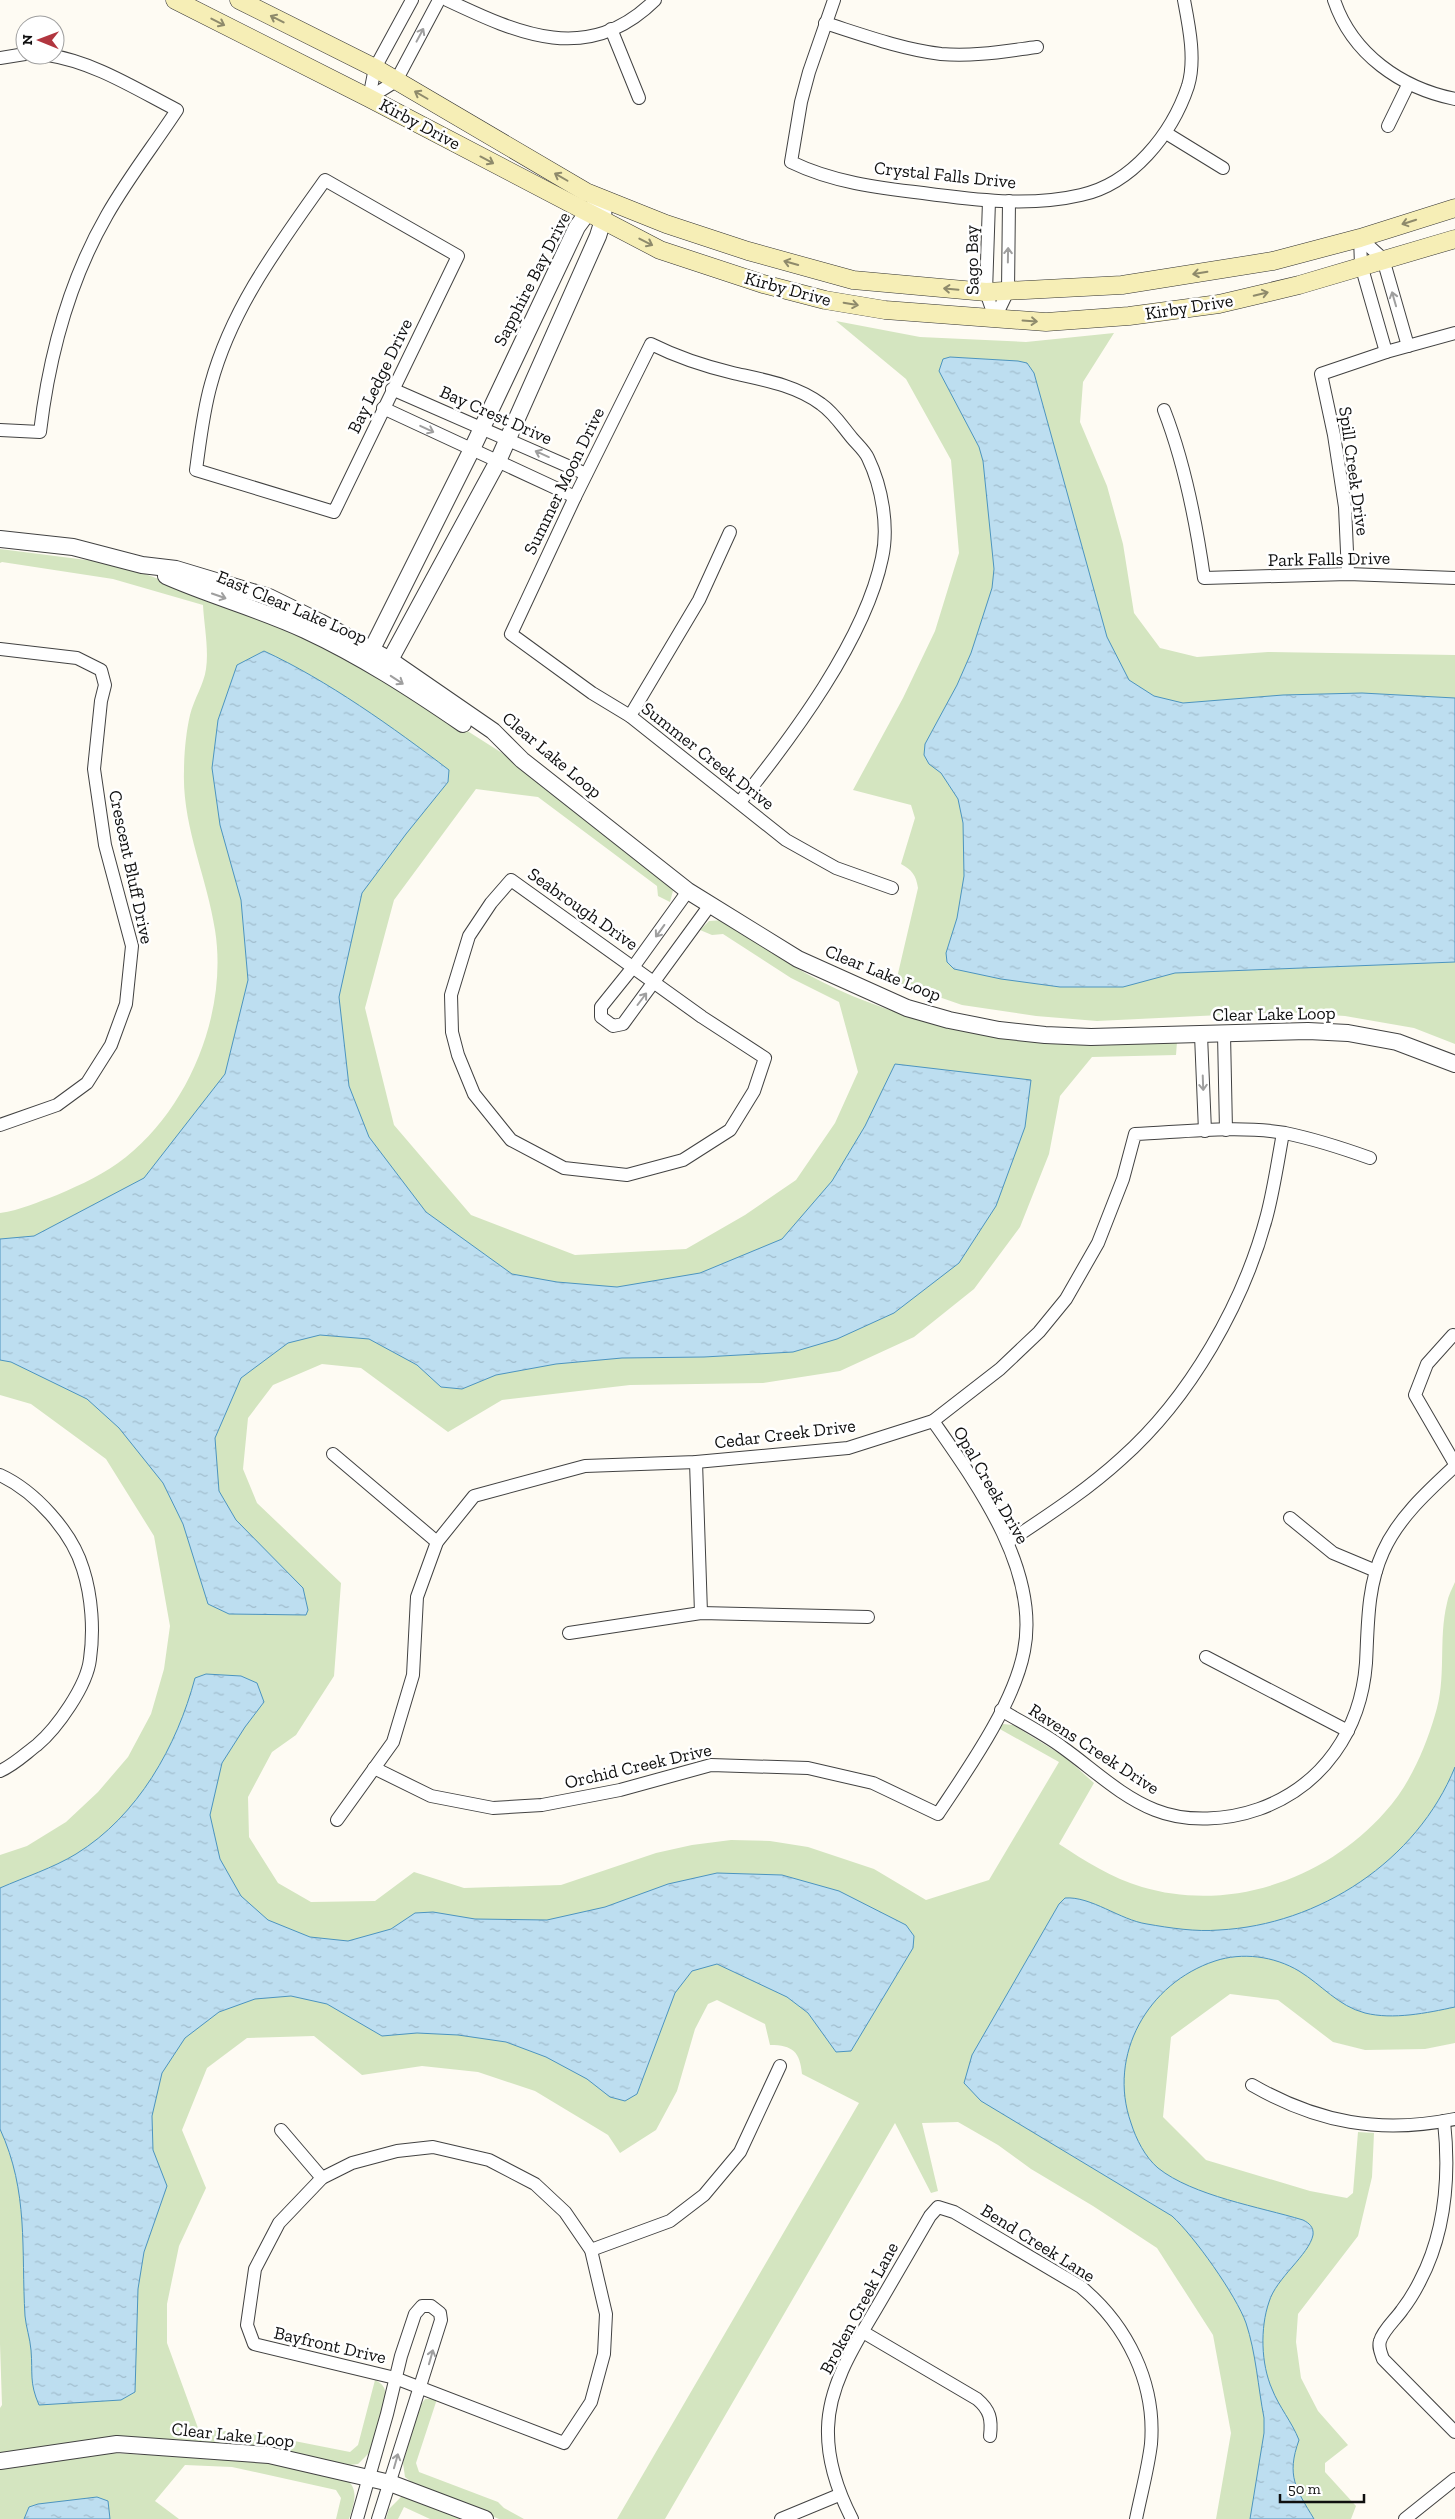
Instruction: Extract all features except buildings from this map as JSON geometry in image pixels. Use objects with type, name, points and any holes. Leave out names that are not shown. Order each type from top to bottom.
[{"type":"main road","name":"Kirby Drive","points":[[175,0],[370,98],[660,250],[763,284],[825,300],[885,310],[1046,322],[1129,316],[1219,304],[1299,285],[1361,265],[1455,239]]},
{"type":"main road","name":"Kirby Drive","points":[[239,0],[375,68],[586,192],[646,217],[748,251],[853,280],[986,292],[1122,285],[1273,261],[1360,238],[1455,208]]},
{"type":"street","points":[[370,98],[375,68],[412,0]]},
{"type":"street","points":[[370,98],[396,81],[439,0]]},
{"type":"street","points":[[447,0],[493,22],[533,36],[572,39],[611,29],[633,18],[655,0]]},
{"type":"street","points":[[834,0],[825,23],[887,43],[941,54],[985,54],[1038,47]]},
{"type":"street","name":"Crystal Falls Drive","points":[[825,23],[801,102],[792,162],[814,174],[879,188],[989,201],[1058,199],[1083,195],[1106,186],[1143,158],[1166,133],[1188,85],[1191,66],[1190,29],[1184,0]]},
{"type":"street","points":[[1334,0],[1348,30],[1364,50],[1382,67],[1408,85],[1455,99]]},
{"type":"street","points":[[611,29],[639,98]]},
{"type":"street","points":[[0,58],[15,56]]},
{"type":"street","points":[[0,430],[40,432],[47,380],[58,335],[88,251],[108,214],[177,110],[96,68],[65,59]]},
{"type":"street","points":[[1388,126],[1408,85]]},
{"type":"street","points":[[1166,133],[1223,168]]},
{"type":"street","name":"Bay Ledge Drive","points":[[325,180],[458,256],[383,408],[334,512],[196,470],[204,410],[211,382],[237,314],[262,268],[325,180]]},
{"type":"street","name":"Sapphire Bay Drive","points":[[372,649],[472,449],[577,227],[595,216],[604,200]]},
{"type":"street","name":"Sago Bay","points":[[989,201],[986,292],[995,318]]},
{"type":"street","name":"Sago Bay","points":[[995,318],[1008,291],[1010,201]]},
{"type":"street","points":[[372,649],[375,666],[390,660],[498,461],[598,236],[595,216]]},
{"type":"street","points":[[1360,238],[1383,259],[1408,346]]},
{"type":"street","points":[[1360,238],[1361,265],[1386,352],[1455,333]]},
{"type":"street","name":"Summer Moon Drive","points":[[511,634],[586,474],[651,344],[694,363],[774,382],[807,395],[822,405],[839,421],[868,456],[877,482],[884,519],[882,557],[872,592],[845,651],[785,746],[740,802]]},
{"type":"street","name":"Spill Creek Drive","points":[[1348,574],[1345,507],[1334,435],[1320,374],[1386,352]]},
{"type":"street","name":"Bay Crest Drive","points":[[392,389],[586,474]]},
{"type":"street","points":[[383,408],[575,497]]},
{"type":"street","name":"Park Falls Drive","points":[[1164,410],[1174,436],[1195,517],[1204,578],[1348,574],[1455,578]]},
{"type":"street","points":[[630,716],[699,600],[730,532]]},
{"type":"street","name":"East Clear Lake Loop","points":[[0,539],[73,547],[142,565],[176,569],[269,598],[372,649],[390,660]]},
{"type":"street","name":"East Clear Lake Loop","points":[[142,565],[168,578],[235,601],[304,630],[375,666],[522,760]]},
{"type":"street","name":"Summer Creek Drive","points":[[511,634],[592,693],[630,716],[786,840],[827,864],[892,888]]},
{"type":"street","name":"Crescent Bluff Drive","points":[[0,649],[77,658],[101,670],[105,685],[101,701],[94,769],[105,845],[132,946],[126,1004],[111,1045],[86,1083],[57,1105],[0,1125]]},
{"type":"street","name":"Clear Lake Loop","points":[[390,660],[493,731],[522,760],[688,891],[798,959],[907,1008],[949,1020],[999,1030],[1045,1035],[1091,1037],[1308,1031],[1348,1033],[1397,1042],[1455,1064]]},
{"type":"street","name":"Seabrough Drive","points":[[511,880],[634,966],[702,1017],[765,1058],[754,1091],[730,1130],[682,1160],[627,1175],[564,1168],[511,1140],[474,1094],[458,1056],[452,1032],[451,995],[470,936],[491,903],[511,880]]},
{"type":"street","name":"Seabrough Drive","points":[[688,891],[634,966],[601,1007],[601,1017],[613,1026],[623,1024],[710,905]]},
{"type":"street","points":[[1224,1034],[1226,1130]]},
{"type":"street","points":[[1201,1035],[1205,1131],[1226,1130],[1283,1133],[1319,1141],[1370,1158]]},
{"type":"street","name":"Cedar Creek Drive","points":[[337,1820],[393,1742],[413,1676],[417,1597],[437,1542],[474,1496],[585,1466],[696,1462],[848,1448],[933,1422],[1000,1369],[1039,1332],[1066,1299],[1098,1243],[1123,1179],[1135,1134],[1205,1131]]},
{"type":"street","points":[[1008,1542],[1078,1495],[1123,1458],[1158,1421],[1195,1374],[1235,1302],[1255,1253],[1267,1214],[1283,1133]]},
{"type":"street","points":[[1453,1335],[1427,1364],[1415,1395],[1455,1465]]},
{"type":"street","name":"Opal Creek Drive","points":[[933,1422],[958,1457],[1008,1542],[1022,1581],[1027,1628],[1018,1674],[1001,1710],[978,1754],[938,1814]]},
{"type":"street","points":[[333,1454],[437,1542]]},
{"type":"street","points":[[696,1462],[701,1613]]},
{"type":"street","name":"Ravens Creek Drive","points":[[1001,1710],[1064,1748],[1129,1798],[1157,1811],[1201,1818],[1225,1818],[1245,1814],[1266,1806],[1292,1792],[1315,1776],[1338,1748],[1358,1710],[1364,1682],[1370,1603],[1376,1571],[1383,1552],[1421,1497],[1455,1465]]},
{"type":"street","points":[[0,1475],[18,1483],[60,1523],[83,1568],[91,1616],[90,1661],[74,1698],[51,1733],[10,1767],[0,1771]]},
{"type":"street","points":[[1290,1518],[1333,1553],[1376,1571]]},
{"type":"street","points":[[569,1634],[701,1613],[868,1617]]},
{"type":"street","points":[[1206,1657],[1348,1731]]},
{"type":"street","name":"Orchid Creek Drive","points":[[374,1768],[431,1796],[494,1808],[542,1805],[620,1790],[711,1765],[808,1768],[873,1783],[938,1814]]},
{"type":"street","points":[[590,2250],[670,2220],[704,2195],[740,2152],[780,2066]]},
{"type":"street","points":[[1252,2085],[1277,2100],[1303,2110],[1343,2121],[1388,2127],[1449,2120],[1447,2182],[1443,2215],[1434,2251],[1404,2308],[1380,2340],[1379,2349],[1383,2359],[1455,2432]]},
{"type":"street","points":[[281,2130],[322,2178]]},
{"type":"street","name":"Bayfront Drive","points":[[433,2147],[489,2160],[535,2184],[565,2212],[590,2250],[606,2314],[604,2354],[591,2402],[564,2443],[421,2386],[254,2344],[247,2325],[256,2269],[279,2223],[322,2178],[352,2163],[397,2151],[433,2147]]},
{"type":"street","name":"Broken Creek Lane","points":[[852,2519],[839,2495],[828,2449],[828,2426],[837,2382],[863,2332],[930,2216],[938,2207]]},
{"type":"street","name":"Bend Creek Lane","points":[[938,2207],[954,2212],[1081,2287],[1100,2302],[1124,2336],[1142,2374],[1148,2397],[1151,2422],[1151,2445],[1136,2519]]},
{"type":"street","points":[[356,2519],[370,2477],[395,2378],[414,2314],[422,2306],[431,2306],[440,2313],[441,2320],[378,2519]]},
{"type":"street","points":[[863,2332],[977,2399],[986,2407],[992,2420],[990,2436]]},
{"type":"street","points":[[383,2429],[404,2436]]},
{"type":"street","name":"Clear Lake Loop","points":[[0,2461],[117,2444],[269,2455],[370,2477],[485,2519]]},
{"type":"street","points":[[1405,2519],[1455,2479]]},
{"type":"street","points":[[781,2519],[839,2495]]},
{"type":"green space","points":[[836,321],[920,337],[1026,342],[1114,333],[1083,382],[1080,422],[1107,486],[1123,544],[1134,613],[1160,648],[1197,657],[1268,652],[1455,655],[1455,1044],[1414,1028],[1345,1016],[1283,1012],[1097,1021],[1036,1016],[962,1005],[896,982],[918,888],[913,873],[901,864],[915,818],[911,805],[853,790],[903,698],[935,631],[959,553],[951,460],[906,379]]},
{"type":"green space","points":[[0,549],[118,564],[257,615],[359,662],[502,753],[668,877],[674,887],[670,902],[658,896],[657,886],[538,797],[476,789],[394,900],[365,1008],[394,1125],[471,1215],[575,1255],[686,1249],[745,1215],[796,1180],[835,1123],[858,1072],[839,1002],[791,978],[723,934],[712,935],[700,930],[709,921],[724,920],[784,961],[826,984],[895,1012],[931,1022],[968,1031],[1042,1042],[1116,1045],[1177,1042],[1176,1055],[1092,1057],[1060,1096],[1049,1154],[1020,1227],[974,1289],[914,1337],[840,1371],[763,1383],[630,1385],[502,1400],[448,1432],[361,1368],[322,1364],[273,1385],[248,1418],[243,1469],[257,1503],[341,1583],[334,1676],[296,1735],[272,1752],[248,1797],[249,1837],[278,1883],[311,1902],[375,1901],[414,1872],[464,1888],[561,1885],[656,1853],[692,1845],[731,1840],[770,1841],[808,1847],[874,1869],[926,1900],[989,1880],[1059,1762],[998,1728],[1003,1724],[1013,1725],[1065,1757],[1094,1783],[1059,1844],[1109,1874],[1142,1887],[1175,1894],[1209,1896],[1242,1892],[1274,1884],[1305,1872],[1335,1856],[1361,1836],[1385,1812],[1402,1791],[1421,1754],[1439,1701],[1444,1617],[1448,1598],[1455,1582],[1455,2043],[1425,2049],[1365,2050],[1333,2042],[1278,2000],[1230,1994],[1171,2037],[1163,2117],[1206,2160],[1310,2191],[1347,2198],[1353,2193],[1358,2132],[1374,2133],[1372,2177],[1358,2236],[1298,2314],[1296,2342],[1301,2378],[1318,2411],[1348,2445],[1325,2463],[1325,2472],[1356,2506],[1351,2519],[1216,2519],[1231,2433],[1213,2335],[1157,2248],[1093,2206],[1031,2169],[998,2145],[958,2122],[922,2123],[938,2191],[931,2193],[895,2123],[665,2519],[617,2519],[859,2103],[802,2074],[799,2060],[794,2051],[784,2046],[770,2045],[765,2024],[717,2000],[708,2004],[695,2029],[677,2091],[656,2130],[620,2153],[608,2135],[535,2091],[478,2072],[422,2066],[362,2075],[314,2036],[247,2038],[207,2068],[182,2130],[206,2188],[179,2246],[167,2304],[167,2343],[198,2428],[269,2436],[350,2452],[358,2445],[375,2380],[378,2381],[383,2386],[386,2396],[369,2453],[358,2464],[350,2465],[252,2447],[202,2442],[151,2441],[94,2445],[0,2456],[0,2408],[2,2405],[0,2344],[0,1855],[27,1846],[66,1822],[98,1792],[128,1757],[151,1714],[164,1669],[170,1626],[154,1536],[106,1459],[31,1404],[0,1395],[0,1213],[36,1203],[93,1178],[110,1169],[126,1157],[149,1136],[169,1111],[186,1084],[199,1055],[209,1024],[216,992],[218,961],[211,910],[191,832],[184,791],[184,757],[187,729],[192,709],[205,675],[207,661],[203,605],[113,579],[0,563]]},
{"type":"green space","points":[[425,2399],[437,2399],[416,2463],[419,2472],[498,2502],[504,2508],[524,2519],[499,2519],[414,2484],[405,2477],[403,2463],[420,2406]]},
{"type":"green space","points":[[112,2453],[257,2461],[345,2478],[353,2487],[354,2502],[349,2519],[336,2519],[341,2498],[336,2490],[232,2467],[185,2465],[155,2501],[179,2519],[0,2519],[0,2467]]},
{"type":"green space","points":[[401,2497],[411,2497],[464,2519],[430,2519],[404,2507],[398,2519],[386,2519],[389,2509]]},
{"type":"water","points":[[950,357],[1018,361],[1027,363],[1034,373],[1107,637],[1129,680],[1154,696],[1183,703],[1283,695],[1362,693],[1455,698],[1455,962],[1175,973],[1123,987],[1060,987],[1001,979],[954,969],[947,962],[946,953],[957,918],[964,876],[963,823],[958,799],[941,773],[929,764],[924,755],[925,744],[957,685],[971,653],[992,588],[994,569],[983,461],[979,447],[939,371],[943,359]]},
{"type":"water","points":[[264,651],[336,690],[449,770],[448,782],[362,893],[339,997],[349,1086],[369,1137],[426,1212],[512,1274],[557,1282],[617,1287],[700,1273],[782,1239],[832,1181],[865,1126],[895,1064],[1031,1080],[1025,1127],[996,1206],[959,1263],[894,1313],[837,1339],[793,1352],[704,1357],[622,1358],[556,1364],[496,1375],[462,1389],[441,1387],[417,1365],[369,1339],[320,1335],[288,1343],[241,1378],[215,1438],[219,1491],[236,1520],[303,1588],[308,1610],[306,1615],[229,1614],[208,1604],[183,1524],[163,1483],[119,1428],[87,1399],[11,1362],[0,1360],[0,1239],[34,1236],[144,1178],[225,1074],[248,980],[241,900],[220,825],[212,768],[218,720],[237,665]]},
{"type":"water","points":[[206,1674],[241,1676],[257,1683],[264,1702],[222,1763],[210,1815],[220,1859],[241,1896],[268,1920],[310,1937],[348,1941],[391,1929],[415,1913],[433,1912],[475,1919],[547,1920],[605,1907],[668,1884],[717,1873],[782,1875],[839,1891],[906,1925],[914,1936],[913,1948],[851,2051],[836,2052],[808,2013],[787,1997],[717,1964],[692,1971],[675,1993],[637,2094],[625,2101],[610,2097],[587,2079],[546,2057],[506,2042],[458,2035],[417,2033],[382,2036],[327,2004],[291,1996],[255,1999],[219,2012],[185,2038],[162,2073],[152,2116],[153,2150],[167,2186],[144,2252],[138,2289],[135,2392],[121,2400],[39,2405],[33,2384],[31,2350],[25,2316],[20,2198],[16,2175],[0,2129],[0,1888],[76,1854],[118,1820],[136,1800],[166,1754],[178,1729],[195,1678]]},
{"type":"water","points":[[1455,1767],[1455,2007],[1398,2016],[1365,2013],[1355,2010],[1330,1995],[1299,1971],[1279,1962],[1247,1956],[1225,1958],[1191,1971],[1170,1986],[1153,2004],[1139,2025],[1129,2048],[1125,2072],[1125,2097],[1136,2135],[1153,2164],[1173,2178],[1189,2186],[1228,2200],[1303,2220],[1313,2230],[1310,2243],[1278,2284],[1269,2302],[1264,2323],[1263,2346],[1268,2379],[1278,2402],[1299,2440],[1293,2463],[1293,2473],[1302,2499],[1314,2519],[1250,2519],[1264,2433],[1264,2418],[1255,2358],[1246,2323],[1241,2311],[1214,2266],[1172,2216],[981,2101],[964,2083],[972,2055],[1059,1904],[1065,1898],[1075,1898],[1095,1904],[1137,1922],[1192,1930],[1219,1930],[1256,1925],[1293,1916],[1328,1901],[1360,1882],[1390,1859],[1416,1831],[1438,1801]]},
{"type":"water","points":[[97,2497],[108,2501],[110,2519],[24,2519],[29,2507],[38,2504]]}]
